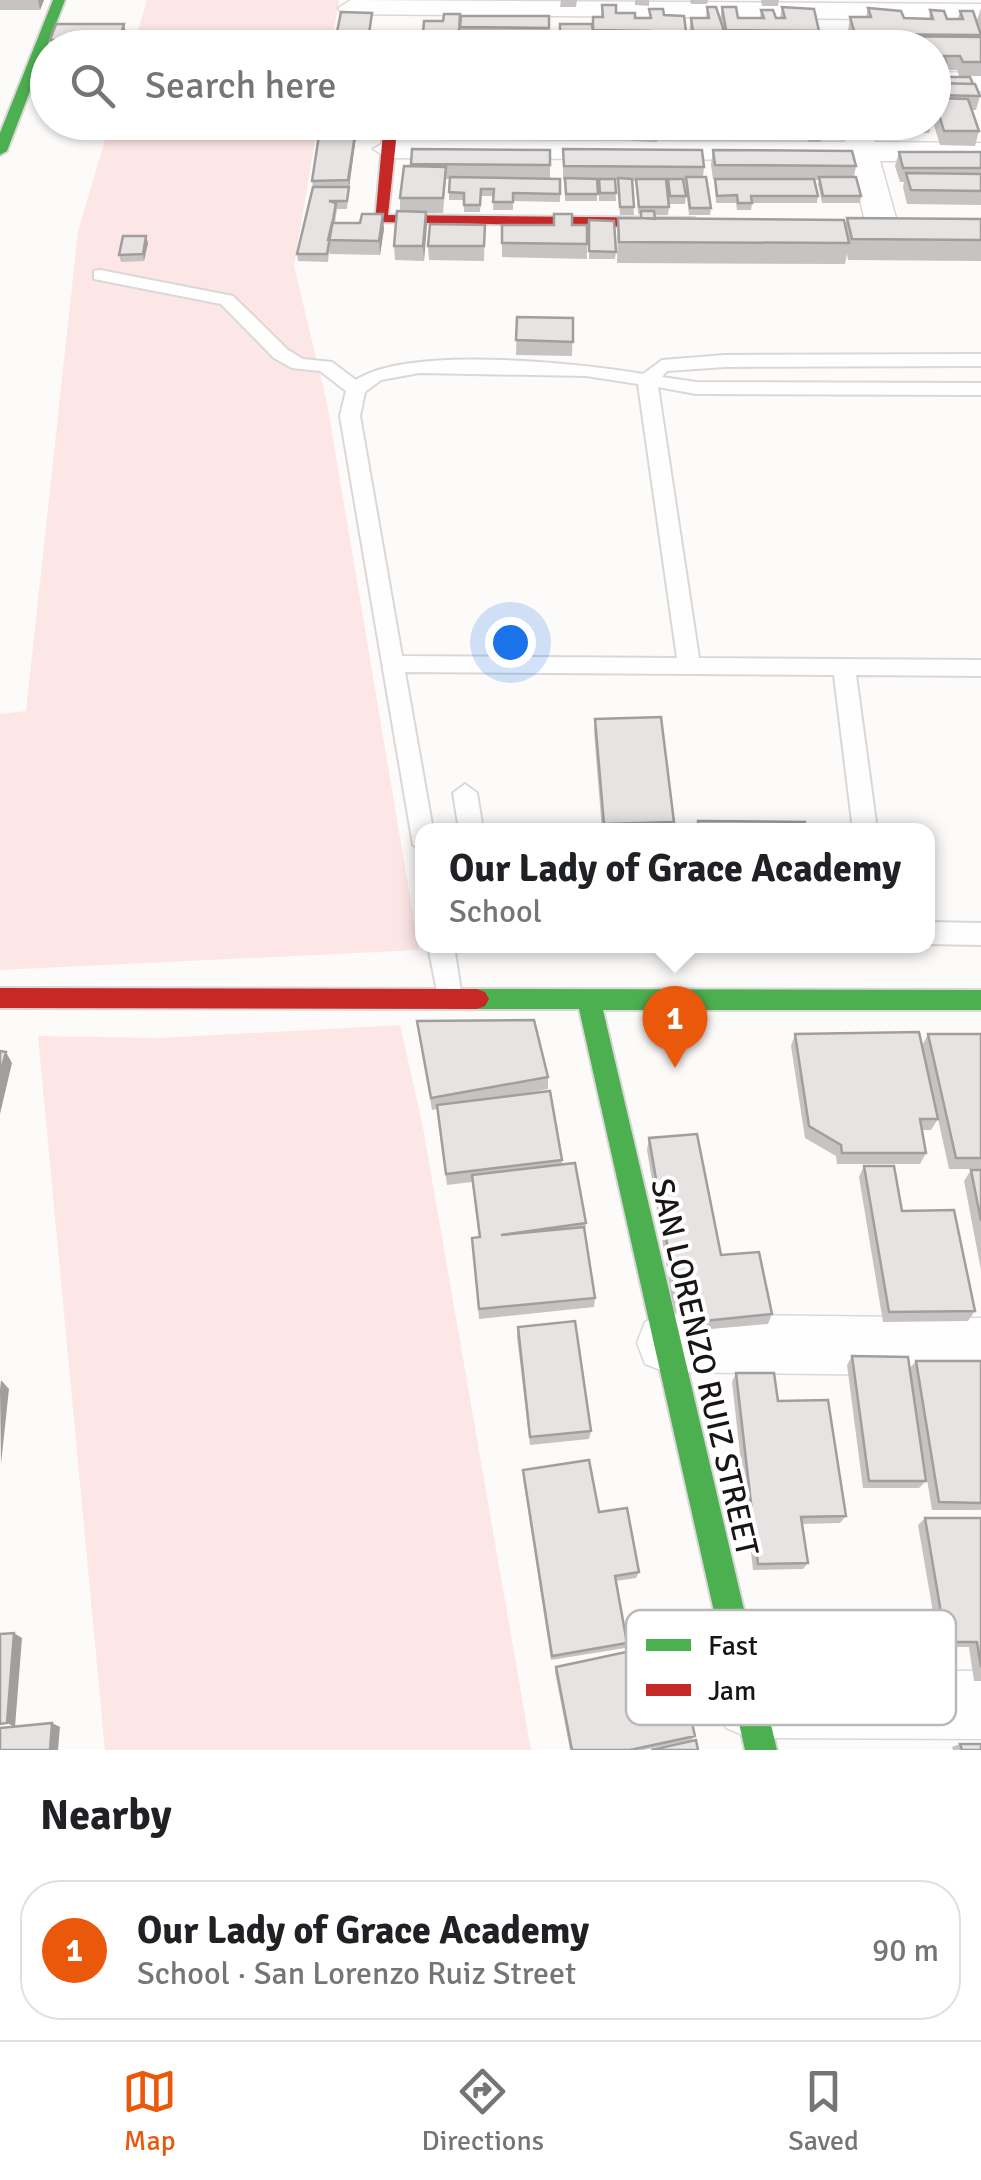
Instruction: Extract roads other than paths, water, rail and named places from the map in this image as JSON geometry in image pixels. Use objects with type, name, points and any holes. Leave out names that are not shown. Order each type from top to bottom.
[{"type":"street","points":[[44,30],[59,0]]},
{"type":"street","points":[[352,8],[401,18],[499,5],[981,12]]},
{"type":"street","points":[[823,10],[829,30]]},
{"type":"street","points":[[0,151],[10,99],[30,59]]},
{"type":"street","points":[[951,81],[981,82]]},
{"type":"street","points":[[389,140],[380,220],[728,223]]},
{"type":"street","points":[[860,140],[882,224]]},
{"type":"street","points":[[883,140],[981,152]]},
{"type":"street","points":[[0,998],[981,1000]]},
{"type":"street","name":"SAN LORENZO RUIZ STREET","points":[[588,998],[728,1610]]},
{"type":"street","points":[[666,1344],[981,1347]]},
{"type":"street","points":[[956,1707],[981,1705]]},
{"type":"lane","points":[[100,275],[227,300],[280,354],[299,364],[326,366],[356,390]]},
{"type":"lane","points":[[647,380],[662,366],[725,361],[981,360]]},
{"type":"lane","points":[[419,823],[350,416],[356,390],[376,376],[419,367],[586,370],[696,388],[981,389]]},
{"type":"lane","points":[[647,380],[689,666]]},
{"type":"lane","points":[[392,664],[981,668]]},
{"type":"lane","points":[[844,667],[864,823]]},
{"type":"lane","points":[[465,794],[470,823]]},
{"type":"lane","points":[[935,933],[981,934]]},
{"type":"lane","points":[[442,953],[449,998]]},
{"type":"place","name":"Our Lady of Grace Academy","points":[[675,1068]]}]
